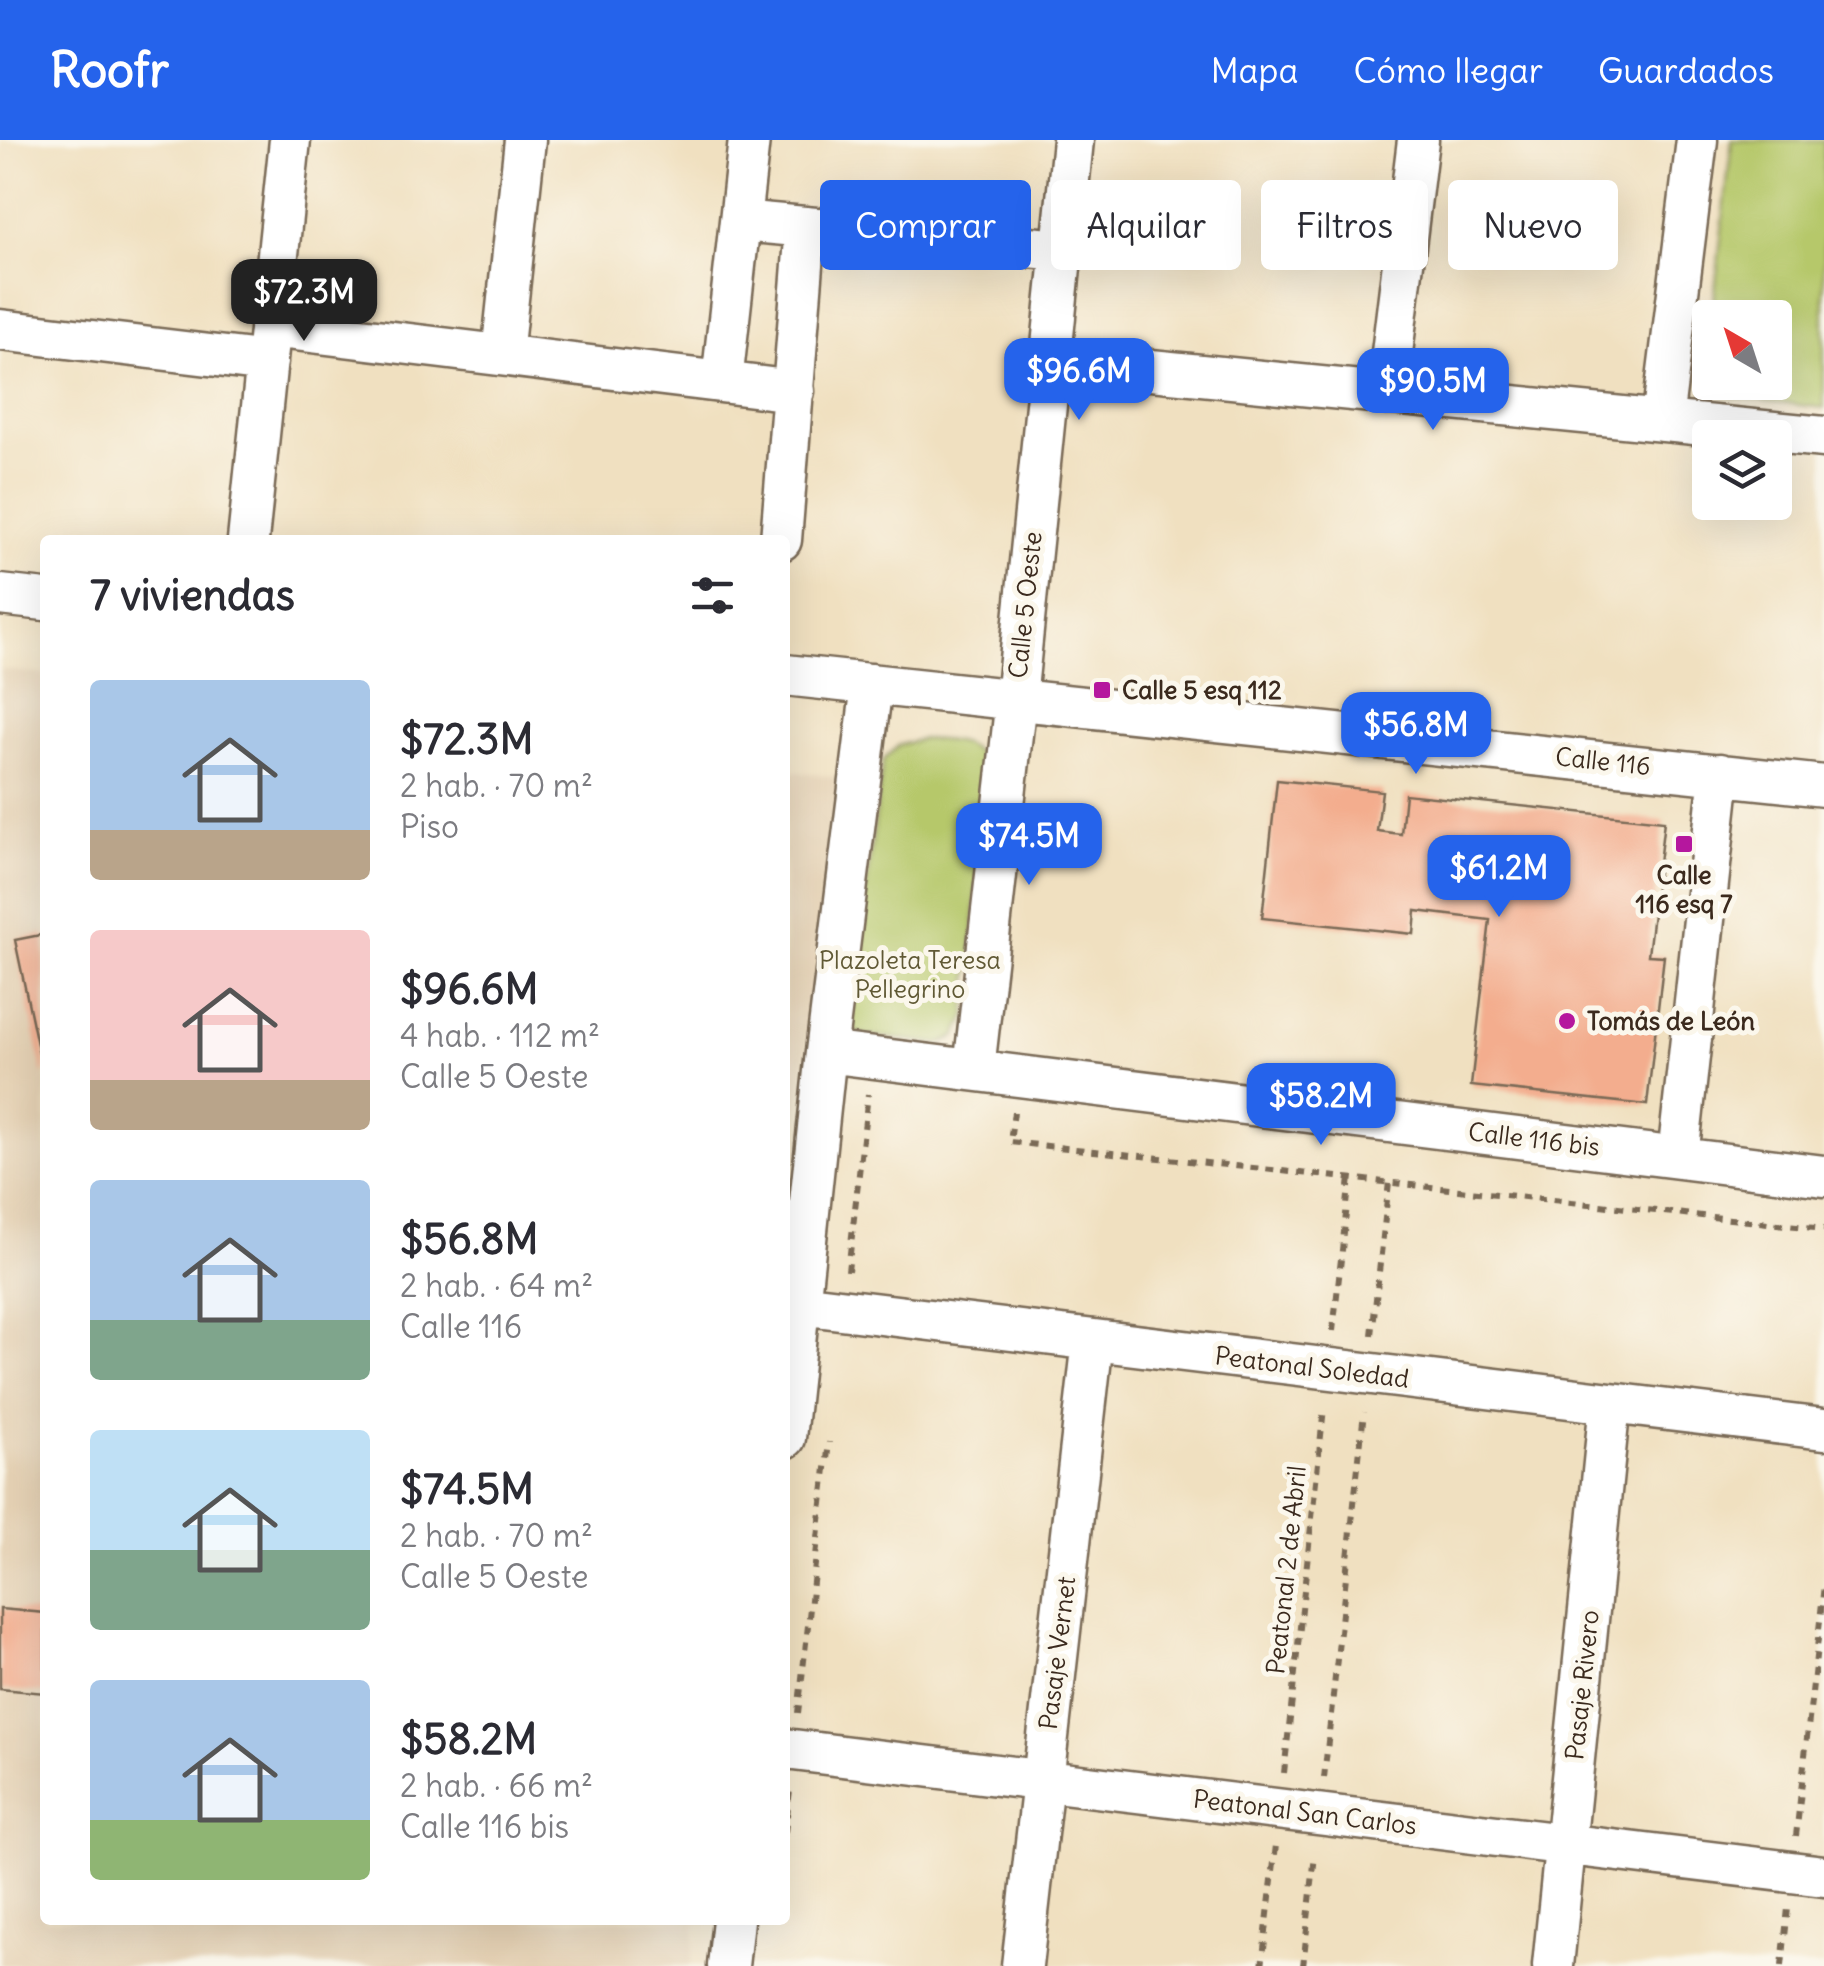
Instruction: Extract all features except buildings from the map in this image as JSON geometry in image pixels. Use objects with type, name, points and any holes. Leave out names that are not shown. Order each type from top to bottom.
[{"type":"street","points":[[249,535],[290,140]]},
{"type":"street","points":[[502,355],[526,140]]},
{"type":"street","points":[[722,382],[749,140]]},
{"type":"street","name":"Calle 5 Oeste","points":[[1070,180],[1074,140]]},
{"type":"street","points":[[1387,394],[1418,140]]},
{"type":"street","points":[[1662,421],[1697,140]]},
{"type":"street","points":[[740,221],[1051,249]]},
{"type":"street","points":[[781,535],[806,226]]},
{"type":"street","name":"Calle 5 Oeste","points":[[974,1069],[1060,270]]},
{"type":"street","points":[[0,330],[502,355],[794,391]]},
{"type":"street","points":[[1050,360],[1824,437]]},
{"type":"street","points":[[0,595],[40,599]]},
{"type":"street","name":"Calle 116","points":[[790,675],[1824,786]]},
{"type":"street","points":[[790,1390],[826,1052],[872,684]]},
{"type":"street","points":[[1678,1157],[1720,774]]},
{"type":"street","name":"Calle 116 bis","points":[[826,1052],[1824,1176]]},
{"type":"street","name":"Peatonal Soledad","points":[[799,1304],[1824,1429]]},
{"type":"street","name":"Pasaje Vernet","points":[[1022,1966],[1093,1340]]},
{"type":"street","name":"Pasaje Rivero","points":[[1554,1966],[1610,1403]]},
{"type":"street","name":"Peatonal San Carlos","points":[[790,1750],[1808,1874]]},
{"type":"street","points":[[728,1966],[732,1925]]},
{"type":"path","points":[[843,1310],[868,1086]]},
{"type":"path","points":[[1015,1101],[1010,1142],[1824,1229]]},
{"type":"path","name":"Peatonal 2 de Abril","points":[[1303,1966],[1320,1814],[1348,1371],[1350,1178]]},
{"type":"path","name":"Peatonal 2 de Abril","points":[[1262,1966],[1280,1809],[1348,1371],[1389,1182]]},
{"type":"path","points":[[790,1750],[830,1424]]},
{"type":"path","points":[[1782,1966],[1808,1874],[1824,1585]]},
{"type":"shaded area","points":[[0,669],[40,674],[40,1925],[695,1925],[691,1966],[0,1966]]},
{"type":"shaded area","points":[[790,771],[840,778],[790,1174]]},
{"type":"green space","points":[[1732,140],[1824,140],[1824,408],[1755,400],[1792,400],[1792,300],[1714,300]]},
{"type":"green space","name":"Plazoleta Teresa Pellegrino","points":[[922,739],[953,741],[970,747],[987,772],[966,1017],[956,1037],[940,1044],[865,1035],[848,1026],[883,760],[899,745]]},
{"type":"place","name":"Calle 5 esq 112","points":[[1102,690]]},
{"type":"place","name":"Calle 116 esq 7","points":[[1684,844]]},
{"type":"place","name":"Tomás de León","points":[[1567,1021]]}]
